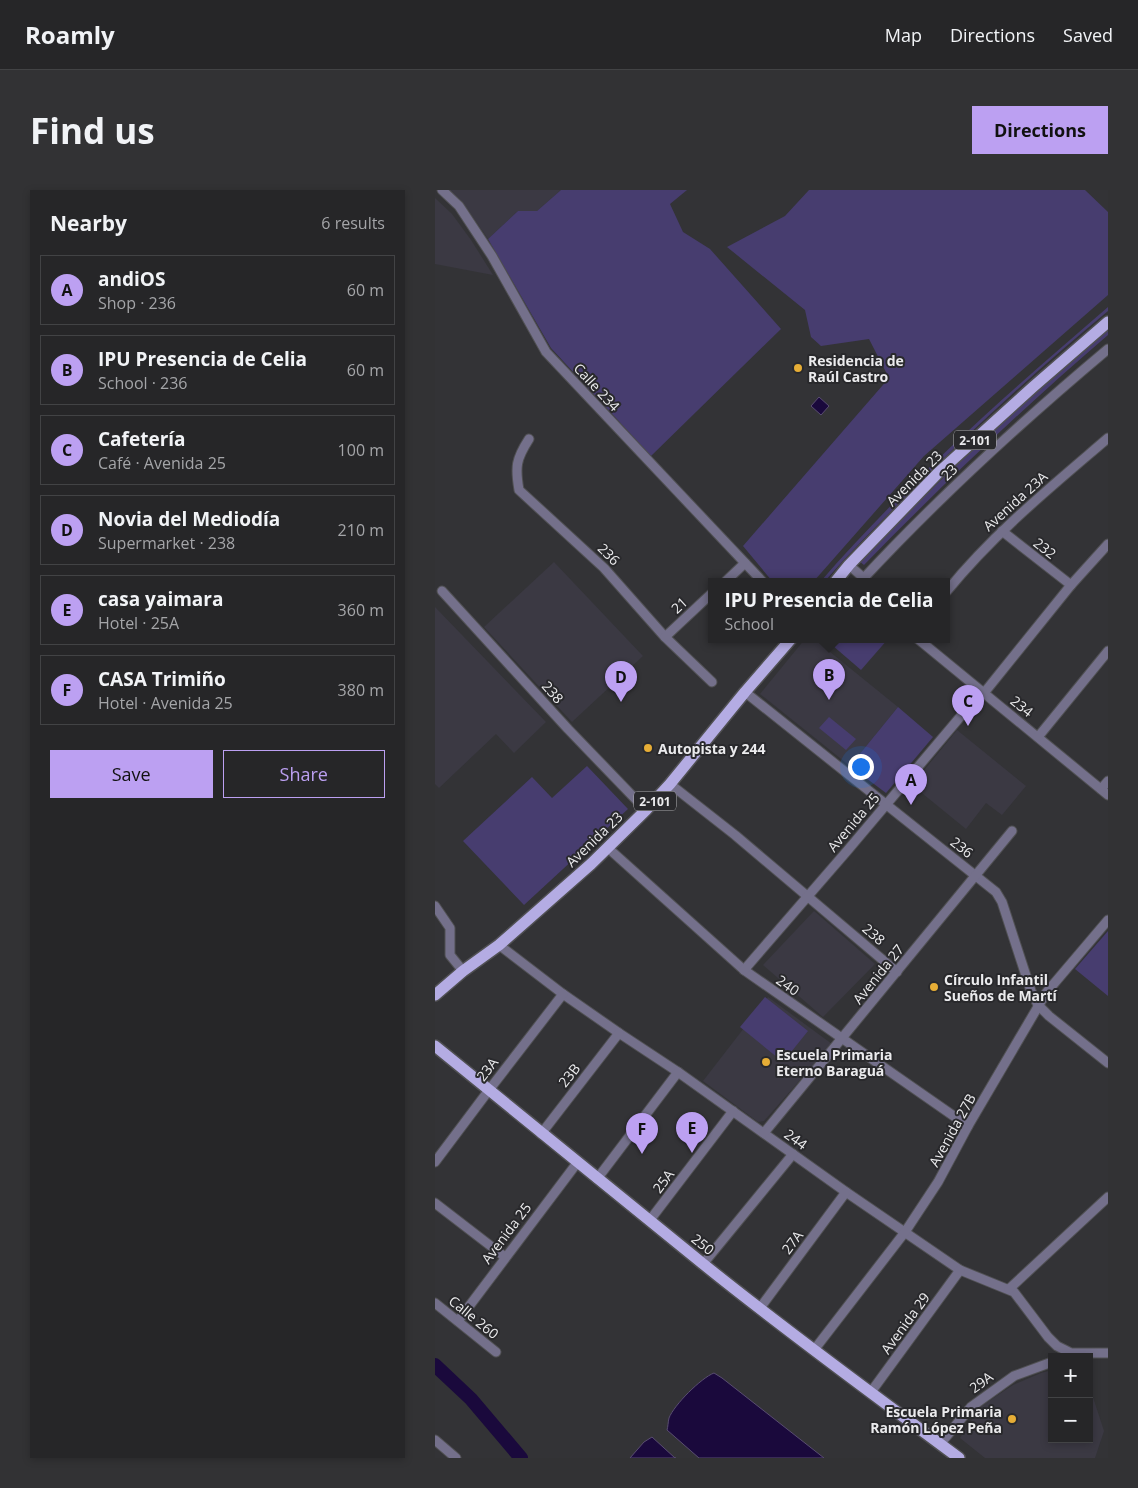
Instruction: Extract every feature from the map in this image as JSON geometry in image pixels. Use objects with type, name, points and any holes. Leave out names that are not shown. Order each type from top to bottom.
[{"type":"main road","name":"Avenida 23","points":[[841,578],[849,565],[938,473],[1108,322]]},
{"type":"main road","name":"Avenida 23","points":[[435,994],[463,971],[499,946],[608,848],[670,784],[788,643]]},
{"type":"main road","name":"250","points":[[435,1046],[703,1264],[814,1350],[959,1458]]},
{"type":"street","name":"Calle 234","points":[[442,190],[459,206],[492,256],[546,352],[759,578]]},
{"type":"street","name":"23","points":[[866,578],[942,498],[1004,438],[1108,349]]},
{"type":"street","name":"Avenida 23A","points":[[950,587],[970,562],[1038,498],[1108,438]]},
{"type":"street","name":"236","points":[[529,439],[518,455],[516,475],[519,490],[604,568],[665,637],[712,682]]},
{"type":"street","name":"232","points":[[1003,531],[1071,585]]},
{"type":"street","name":"Avenida 25","points":[[743,970],[1108,544]]},
{"type":"street","points":[[729,578],[745,564]]},
{"type":"street","points":[[849,565],[862,578]]},
{"type":"street","name":"238","points":[[442,591],[568,729],[646,810]]},
{"type":"street","name":"21","points":[[665,637],[708,597]]},
{"type":"street","name":"234","points":[[923,643],[1104,792]]},
{"type":"street","points":[[1038,737],[1108,651]]},
{"type":"street","name":"236","points":[[745,692],[996,892],[1031,991],[1038,1005],[1108,1063]]},
{"type":"street","points":[[1104,792],[1108,781]]},
{"type":"street","name":"238","points":[[670,784],[735,835],[897,972]]},
{"type":"street","name":"Avenida 27","points":[[764,1133],[1012,831]]},
{"type":"street","name":"240","points":[[608,848],[743,970],[968,1126]]},
{"type":"street","points":[[435,906],[450,928],[450,955],[463,971]]},
{"type":"street","name":"Avenida 27B","points":[[814,1350],[905,1232],[938,1182],[968,1126],[1046,993],[1108,920]]},
{"type":"street","name":"244","points":[[499,946],[563,994],[678,1072],[846,1192],[960,1270],[1009,1289],[1018,1296],[1048,1336],[1065,1353]]},
{"type":"street","name":"23A","points":[[435,1162],[563,994]]},
{"type":"street","name":"23B","points":[[541,1134],[619,1033]]},
{"type":"street","points":[[597,1179],[678,1072]]},
{"type":"street","name":"25A","points":[[650,1220],[733,1111]]},
{"type":"street","points":[[703,1264],[793,1154]]},
{"type":"street","name":"Avenida 25","points":[[458,1321],[577,1163]]},
{"type":"street","name":"27A","points":[[760,1308],[846,1192]]},
{"type":"street","points":[[1009,1289],[1108,1197]]},
{"type":"street","points":[[435,1203],[505,1257]]},
{"type":"street","name":"Avenida 29","points":[[871,1392],[960,1270]]},
{"type":"street","name":"Calle 260","points":[[435,1303],[496,1352]]},
{"type":"street","points":[[1093,1354],[1108,1353]]},
{"type":"street","name":"29A","points":[[940,1444],[971,1407],[1013,1376],[1048,1363]]},
{"type":"street","points":[[435,1440],[456,1458]]},
{"type":"shaded area","points":[[449,190],[561,190],[537,211],[518,211],[488,239],[463,203]]},
{"type":"shaded area","points":[[561,190],[687,190],[670,204],[683,232],[710,249],[781,329],[651,456],[551,348],[488,239],[518,211],[537,211]]},
{"type":"shaded area","points":[[809,190],[1085,190],[1108,212],[1108,295],[924,456],[817,578],[770,578],[743,546],[889,378],[869,339],[821,346],[811,337],[805,310],[727,247],[785,216]]},
{"type":"shaded area","points":[[435,198],[452,214],[493,275],[435,264]]},
{"type":"shaded area","points":[[1108,307],[1108,311],[980,424],[906,496],[828,578],[824,578],[888,508],[1033,372]]},
{"type":"shaded area","points":[[1108,329],[1108,335],[983,447],[864,565],[859,561],[1026,400]]},
{"type":"shaded area","points":[[819,397],[829,406],[821,415],[811,406]]},
{"type":"shaded area","points":[[554,562],[643,656],[572,722],[484,627]]},
{"type":"shaded area","points":[[435,607],[546,722],[514,753],[496,734],[439,788],[435,784]]},
{"type":"shaded area","points":[[802,643],[819,643],[898,707],[850,766],[760,694]]},
{"type":"shaded area","points":[[830,643],[885,643],[861,670]]},
{"type":"shaded area","points":[[898,707],[933,737],[886,793],[850,766]]},
{"type":"shaded area","points":[[829,717],[856,739],[846,750],[819,728]]},
{"type":"shaded area","points":[[957,730],[1026,786],[1002,815],[986,803],[966,829],[912,785]]},
{"type":"shaded area","points":[[587,766],[628,809],[524,905],[463,841],[532,777],[552,798]]},
{"type":"shaded area","points":[[814,911],[875,964],[823,1017],[763,965]]},
{"type":"shaded area","points":[[1108,931],[1108,996],[1075,969]]},
{"type":"shaded area","points":[[765,997],[808,1031],[783,1062],[740,1027]]},
{"type":"shaded area","name":"Escuela Primaria Eterno Baraguá","points":[[768,997],[832,1044],[764,1121],[758,1122],[703,1081]]},
{"type":"shaded area","name":"Escuela Primaria Ramón López Peña","points":[[1048,1371],[1048,1443],[1093,1443],[1093,1397],[1104,1431],[1095,1458],[985,1458],[960,1438],[980,1407],[1013,1385]]},
{"type":"shaded area","points":[[714,1373],[824,1458],[699,1458],[667,1430],[669,1420],[676,1406],[702,1380]]},
{"type":"shaded area","points":[[652,1437],[675,1458],[630,1458],[644,1442]]},
{"type":"waterway","points":[[435,1365],[471,1399],[521,1458]]},
{"type":"place","name":"Residencia de Raúl Castro","points":[[798,368]]},
{"type":"place","name":"IPU Presencia de Celia","points":[[829,700]]},
{"type":"place","name":"Novia del Mediodía","points":[[621,702]]},
{"type":"place","name":"Cafetería","points":[[968,726]]},
{"type":"place","name":"Autopista y 244","points":[[648,748]]},
{"type":"place","name":"andiOS","points":[[911,805]]},
{"type":"place","name":"Círculo Infantil Sueños de Martí","points":[[934,987]]},
{"type":"place","name":"Escuela Primaria Eterno Baraguá","points":[[766,1062]]},
{"type":"place","name":"casa yaimara","points":[[692,1153]]},
{"type":"place","name":"CASA Trimiño","points":[[642,1154]]},
{"type":"place","name":"Escuela Primaria Ramón López Peña","points":[[1012,1419]]}]
